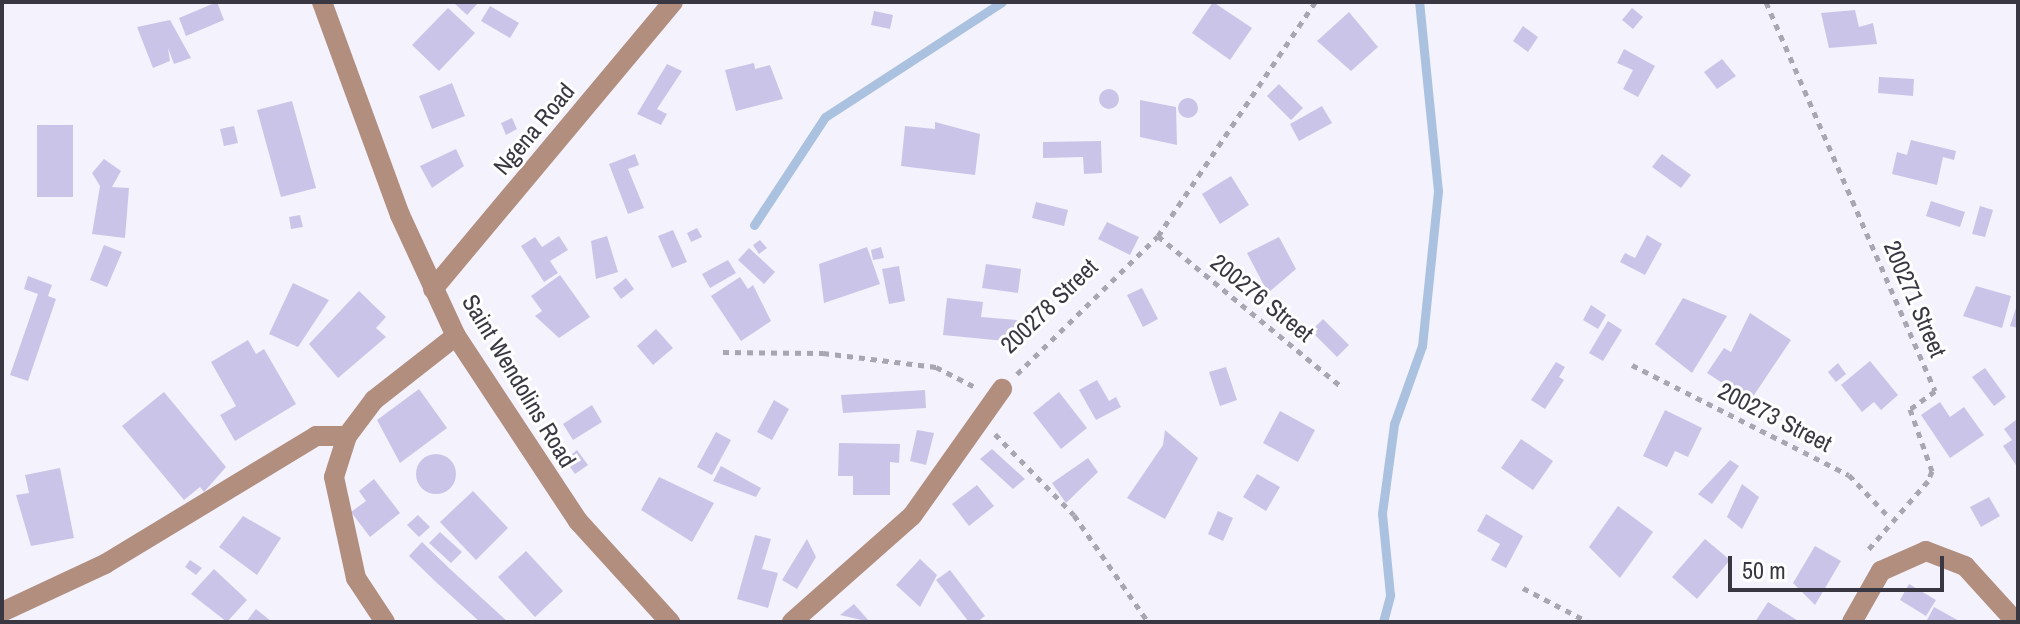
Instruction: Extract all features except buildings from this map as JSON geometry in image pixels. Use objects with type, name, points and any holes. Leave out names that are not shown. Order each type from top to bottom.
[{"type":"street","name":"Saint Wendolins Road","points":[[322,2],[433,289],[456,336],[578,521],[670,622]]},
{"type":"street","name":"Ngena Road","points":[[433,289],[673,2]]},
{"type":"street","points":[[385,622],[356,578],[341,535],[334,477],[347,436],[374,400],[456,336]]},
{"type":"street","name":"200278 Street","points":[[792,622],[912,516],[1002,389]]},
{"type":"street","points":[[2,612],[105,564],[316,436],[347,436]]},
{"type":"street","points":[[1852,622],[1868,587],[1906,555],[1938,552],[1965,566],[2016,622]]},
{"type":"path","name":"200278 Street","points":[[1002,389],[1158,236],[1315,2]]},
{"type":"path","name":"200271 Street","points":[[1766,2],[1935,391],[1910,409],[1932,471],[1890,518],[1865,555],[1868,587]]},
{"type":"path","name":"200276 Street","points":[[1158,236],[1343,388]]},
{"type":"path","name":"200273 Street","points":[[1632,365],[1849,475],[1890,518]]},
{"type":"path","points":[[1523,588],[1588,622]]},
{"type":"waterway","points":[[754,225],[825,117],[1002,2]]},
{"type":"waterway","points":[[1383,622],[1390,595],[1382,513],[1394,424],[1422,346],[1438,191],[1419,2]]}]
